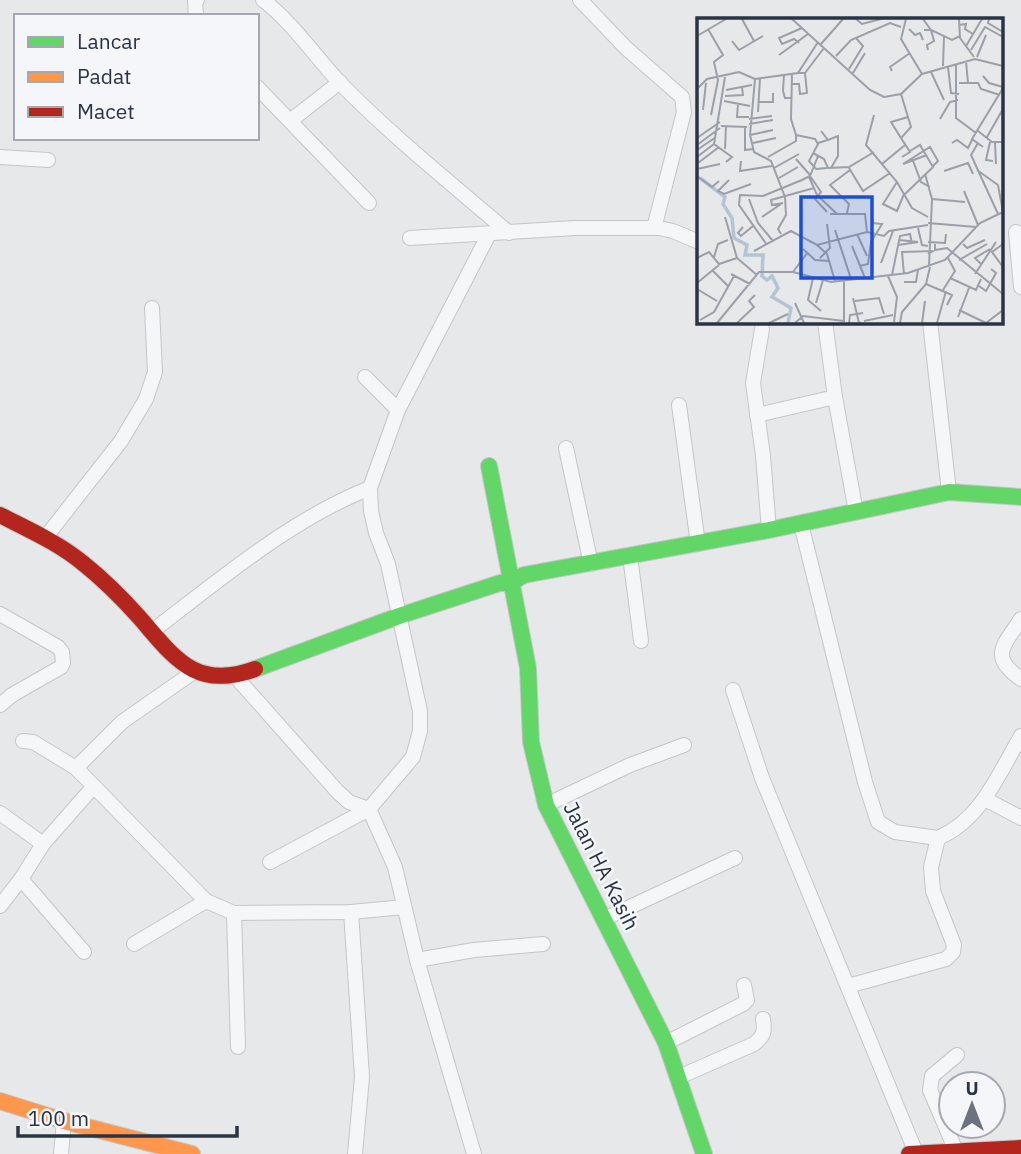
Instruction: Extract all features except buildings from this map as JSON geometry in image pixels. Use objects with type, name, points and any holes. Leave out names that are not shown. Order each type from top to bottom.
[{"type":"street","points":[[263,0],[279,12],[340,82],[430,166],[509,233]]},
{"type":"street","points":[[580,0],[626,48],[682,97],[684,112],[654,228]]},
{"type":"street","points":[[290,121],[340,82]]},
{"type":"street","points":[[259,89],[369,203]]},
{"type":"street","points":[[0,157],[48,160]]},
{"type":"street","points":[[410,238],[575,228],[654,228],[673,231],[697,241]]},
{"type":"street","points":[[1013,233],[1021,287]]},
{"type":"street","points":[[270,862],[369,809],[413,757],[420,731],[420,711],[388,564],[371,511],[370,488],[398,410],[489,234]]},
{"type":"street","points":[[45,538],[121,441],[146,399],[155,372],[152,308]]},
{"type":"street","points":[[825,324],[835,397],[856,512]]},
{"type":"street","points":[[930,324],[949,492]]},
{"type":"street","points":[[762,329],[753,383],[769,530]]},
{"type":"street","points":[[365,377],[398,410]]},
{"type":"street","points":[[757,415],[835,397]]},
{"type":"street","points":[[679,405],[698,544]]},
{"type":"street","points":[[566,448],[591,564]]},
{"type":"street","name":"Jalan HA Kasih","points":[[489,466],[510,583],[516,596],[528,668],[531,742],[546,804],[666,1043],[704,1154]]},
{"type":"street","points":[[151,632],[267,545],[347,497],[370,488]]},
{"type":"street","points":[[0,515],[75,556],[138,617],[170,656],[195,671],[234,676],[398,616],[500,583],[510,583],[524,575],[801,524],[949,492],[1021,497]]},
{"type":"street","points":[[801,524],[848,718],[878,822],[895,832],[939,838],[962,825],[985,799],[1021,736]]},
{"type":"street","points":[[630,556],[640,641]]},
{"type":"street","points":[[0,614],[58,647],[62,652],[63,663],[61,667],[4,696]]},
{"type":"street","points":[[1021,619],[1005,643],[1001,657],[1006,668],[1021,679]]},
{"type":"street","points":[[76,768],[122,722],[195,671]]},
{"type":"street","points":[[234,676],[337,792],[349,802],[369,809],[395,867],[417,960],[474,1154]]},
{"type":"street","points":[[733,690],[762,778],[916,1153]]},
{"type":"street","points":[[23,741],[33,743],[76,768],[206,901],[234,913],[351,912],[404,907]]},
{"type":"street","points":[[546,804],[630,765],[684,745]]},
{"type":"street","points":[[0,906],[43,844],[94,786]]},
{"type":"street","points":[[985,799],[1021,818]]},
{"type":"street","points":[[0,813],[43,844]]},
{"type":"street","points":[[848,986],[946,959],[953,953],[954,945],[933,891],[931,867],[939,838]]},
{"type":"street","points":[[604,919],[735,858]]},
{"type":"street","points":[[21,879],[84,953]]},
{"type":"street","points":[[134,944],[206,901]]},
{"type":"street","points":[[351,912],[362,1077],[355,1154]]},
{"type":"street","points":[[234,913],[238,1047]]},
{"type":"street","points":[[417,960],[474,950],[543,944]]},
{"type":"street","points":[[666,1043],[747,1000],[744,985]]},
{"type":"street","points":[[679,1077],[754,1044],[765,1031],[763,1019]]},
{"type":"street","points":[[956,1151],[930,1090],[932,1076],[957,1055]]},
{"type":"street","points":[[0,1101],[166,1151],[192,1154]]},
{"type":"street","points":[[61,1154],[64,1121]]},
{"type":"street","points":[[909,1154],[1021,1148]]},
{"type":"traffic: fast","points":[[489,466],[528,668],[531,742],[546,805],[666,1043],[704,1154]]},
{"type":"traffic: fast","points":[[255,669],[399,616],[500,583],[510,583],[524,575],[769,530],[949,492],[1021,497]]},
{"type":"traffic: slow","points":[[0,1101],[64,1121],[192,1154]]},
{"type":"traffic: jam","points":[[0,515],[54,543],[84,564],[113,589],[175,657],[188,666],[201,673],[216,676],[234,675],[255,669]]},
{"type":"traffic: jam","points":[[909,1154],[1021,1148]]}]
